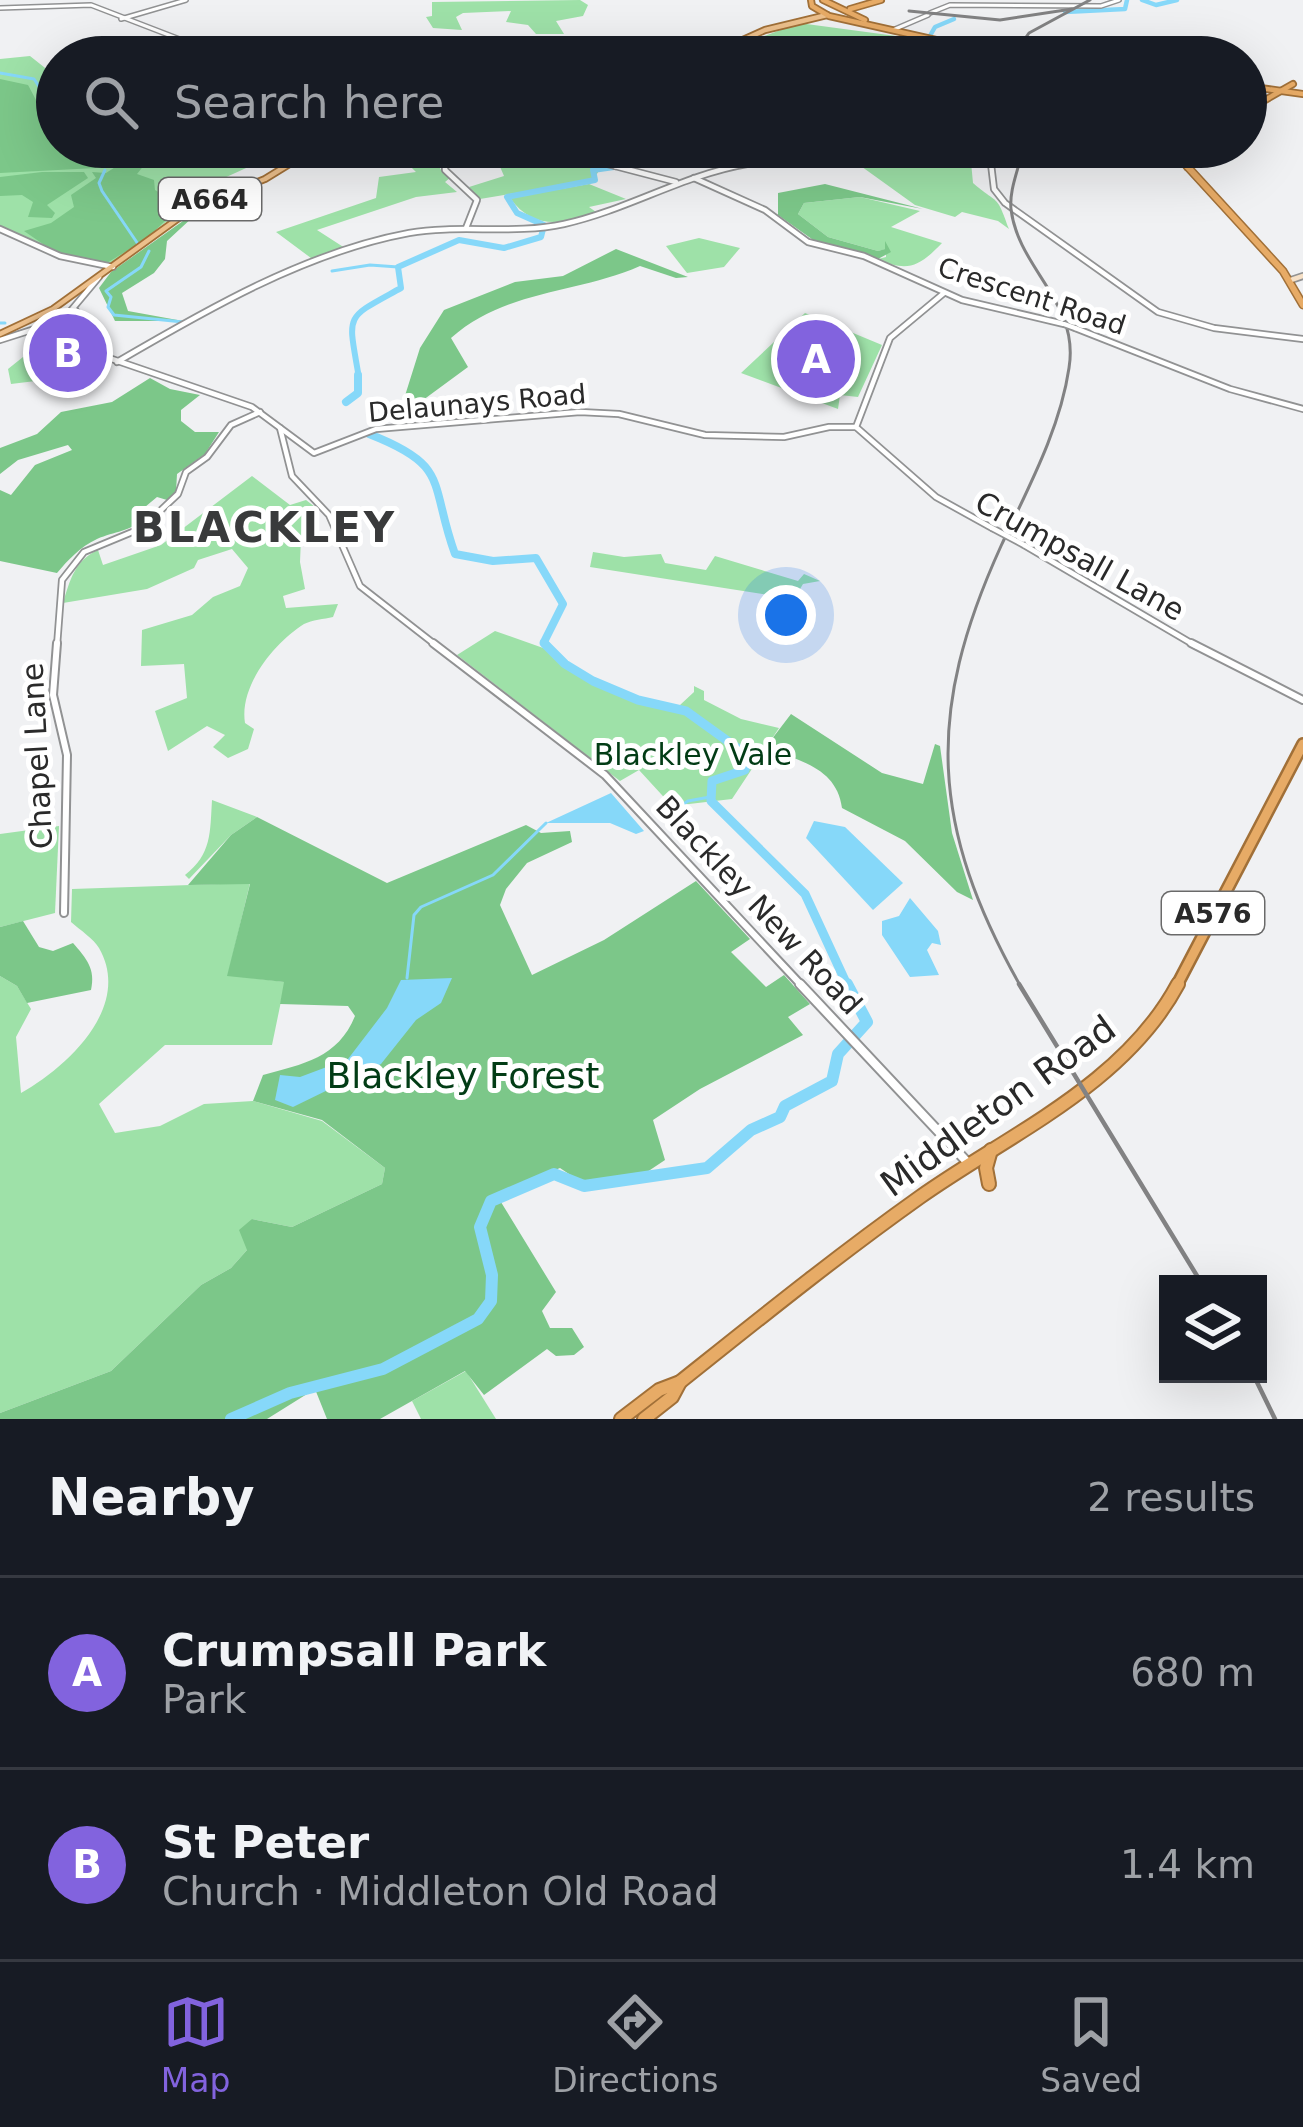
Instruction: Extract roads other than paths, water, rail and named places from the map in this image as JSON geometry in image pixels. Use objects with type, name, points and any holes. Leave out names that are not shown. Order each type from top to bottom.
[{"type":"highway","points":[[811,0],[812,7],[827,14],[878,0]]},
{"type":"highway","points":[[825,1],[881,27],[914,36]]},
{"type":"highway","points":[[848,11],[881,27]]},
{"type":"highway","points":[[1267,98],[1303,79]]},
{"type":"highway","points":[[1267,90],[1303,94]]},
{"type":"highway","points":[[1187,168],[1291,280],[1303,304]]},
{"type":"highway","name":"Middleton Road","points":[[645,1418],[676,1389],[969,1164],[1098,1076],[1155,1024],[1303,744]]},
{"type":"highway","points":[[989,1184],[986,1168],[991,1150]]},
{"type":"highway","name":"Middleton Road","points":[[621,1419],[650,1397],[676,1389]]},
{"type":"highway","name":"A576","points":[[645,1418],[650,1397]]},
{"type":"main road","points":[[752,36],[827,14]]},
{"type":"main road","name":"A664","points":[[0,337],[37,319],[194,207],[282,168]]},
{"type":"main road","points":[[1291,280],[1303,276]]},
{"type":"main road","points":[[666,1419],[676,1389]]},
{"type":"street","points":[[121,19],[186,0]]},
{"type":"street","points":[[893,30],[950,5],[1101,6],[1119,0]]},
{"type":"street","points":[[0,8],[84,4],[168,36]]},
{"type":"street","points":[[442,168],[477,200],[466,229]]},
{"type":"street","points":[[610,168],[645,169],[676,182]]},
{"type":"street","points":[[117,362],[197,315],[286,272],[397,237],[573,222],[691,177],[737,168]]},
{"type":"street","points":[[993,168],[998,196],[1147,306],[1205,326],[1303,339]]},
{"type":"street","name":"Crescent Road","points":[[691,177],[765,210],[808,242],[864,256],[944,292],[1064,324],[1206,380],[1303,409]]},
{"type":"street","points":[[0,230],[16,232],[60,256],[113,267]]},
{"type":"street","points":[[0,337],[63,320],[99,277]]},
{"type":"street","points":[[856,425],[892,335],[944,292]]},
{"type":"street","points":[[75,310],[94,329],[108,358],[187,390],[260,412],[280,428]]},
{"type":"street","name":"Chapel Lane","points":[[64,913],[67,755],[53,695],[62,580],[88,549],[142,528],[178,494],[186,472],[208,457],[232,424],[260,412]]},
{"type":"street","name":"Delaunays Road","points":[[280,428],[318,453],[376,429],[560,413],[611,413],[684,433],[742,437],[784,437],[856,425]]},
{"type":"street","name":"Crumpsall Lane","points":[[856,425],[936,497],[1222,661],[1303,700]]},
{"type":"street","name":"Blackley New Road","points":[[280,428],[292,476],[328,515],[360,586],[605,775],[969,1164]]},
{"type":"water","points":[[611,793],[644,831],[636,834],[610,823],[546,823]]},
{"type":"water","points":[[814,821],[845,827],[903,883],[873,910],[806,838]]},
{"type":"water","points":[[910,898],[938,931],[941,945],[932,943],[927,950],[939,975],[910,977],[882,935],[882,921],[899,916]]},
{"type":"water","points":[[452,978],[441,1003],[416,1020],[381,1064],[293,1107],[275,1100],[280,1075],[300,1077],[348,1059],[387,1008],[401,980]]},
{"type":"waterway","points":[[1065,12],[1125,9],[1127,0]]},
{"type":"waterway","points":[[1142,0],[1156,5],[1177,0]]},
{"type":"waterway","points":[[930,36],[935,27],[954,19]]},
{"type":"waterway","points":[[0,73],[36,82]]},
{"type":"waterway","points":[[359,378],[354,320],[368,306],[401,288],[398,267],[459,240],[504,248],[541,237],[544,225],[517,213],[507,197],[595,180],[593,170],[607,168]]},
{"type":"waterway","points":[[105,170],[99,183],[102,191],[138,244]]},
{"type":"waterway","points":[[149,251],[141,267],[106,291],[111,297],[108,307],[114,315],[183,322]]},
{"type":"waterway","points":[[332,271],[370,265],[398,267]]},
{"type":"waterway","points":[[0,323],[5,323]]},
{"type":"waterway","points":[[346,402],[358,393],[358,375]]},
{"type":"waterway","points":[[369,434],[395,445],[425,467],[438,493],[455,554],[493,561],[536,558],[563,604],[544,642],[547,646]]},
{"type":"waterway","points":[[544,643],[547,646]]},
{"type":"waterway","points":[[547,646],[593,681],[638,700],[686,711],[747,755],[745,770],[712,781],[711,801],[805,894],[848,987]]},
{"type":"waterway","points":[[664,818],[688,801],[710,797]]},
{"type":"waterway","points":[[407,978],[414,915],[421,907],[493,875],[546,823]]},
{"type":"waterway","points":[[231,1419],[290,1393],[383,1369],[478,1319],[491,1301],[492,1275],[480,1227],[491,1201],[554,1174],[584,1186],[707,1168],[751,1130],[780,1117],[785,1106],[832,1081],[838,1054],[867,1022],[847,984]]},
{"type":"tram line","points":[[1027,36],[1090,0]]},
{"type":"tram line","points":[[909,11],[1000,20],[1072,9]]},
{"type":"tram line","points":[[1018,168],[1011,209],[1016,230],[1066,324],[1069,368],[1050,437],[976,606],[959,663],[948,769],[969,874],[1021,987]]},
{"type":"tram line","points":[[1019,984],[1197,1275]]},
{"type":"tram line","points":[[1257,1383],[1275,1419]]},
{"type":"place","name":"St Peter","points":[[68,353]]},
{"type":"place","name":"Crumpsall Park","points":[[816,359]]},
{"type":"district","name":"BLACKLEY","points":[[265,527]]},
{"type":"park label","name":"Blackley Vale","points":[[693,754]]},
{"type":"park label","name":"Blackley Forest","points":[[463,1075]]}]
